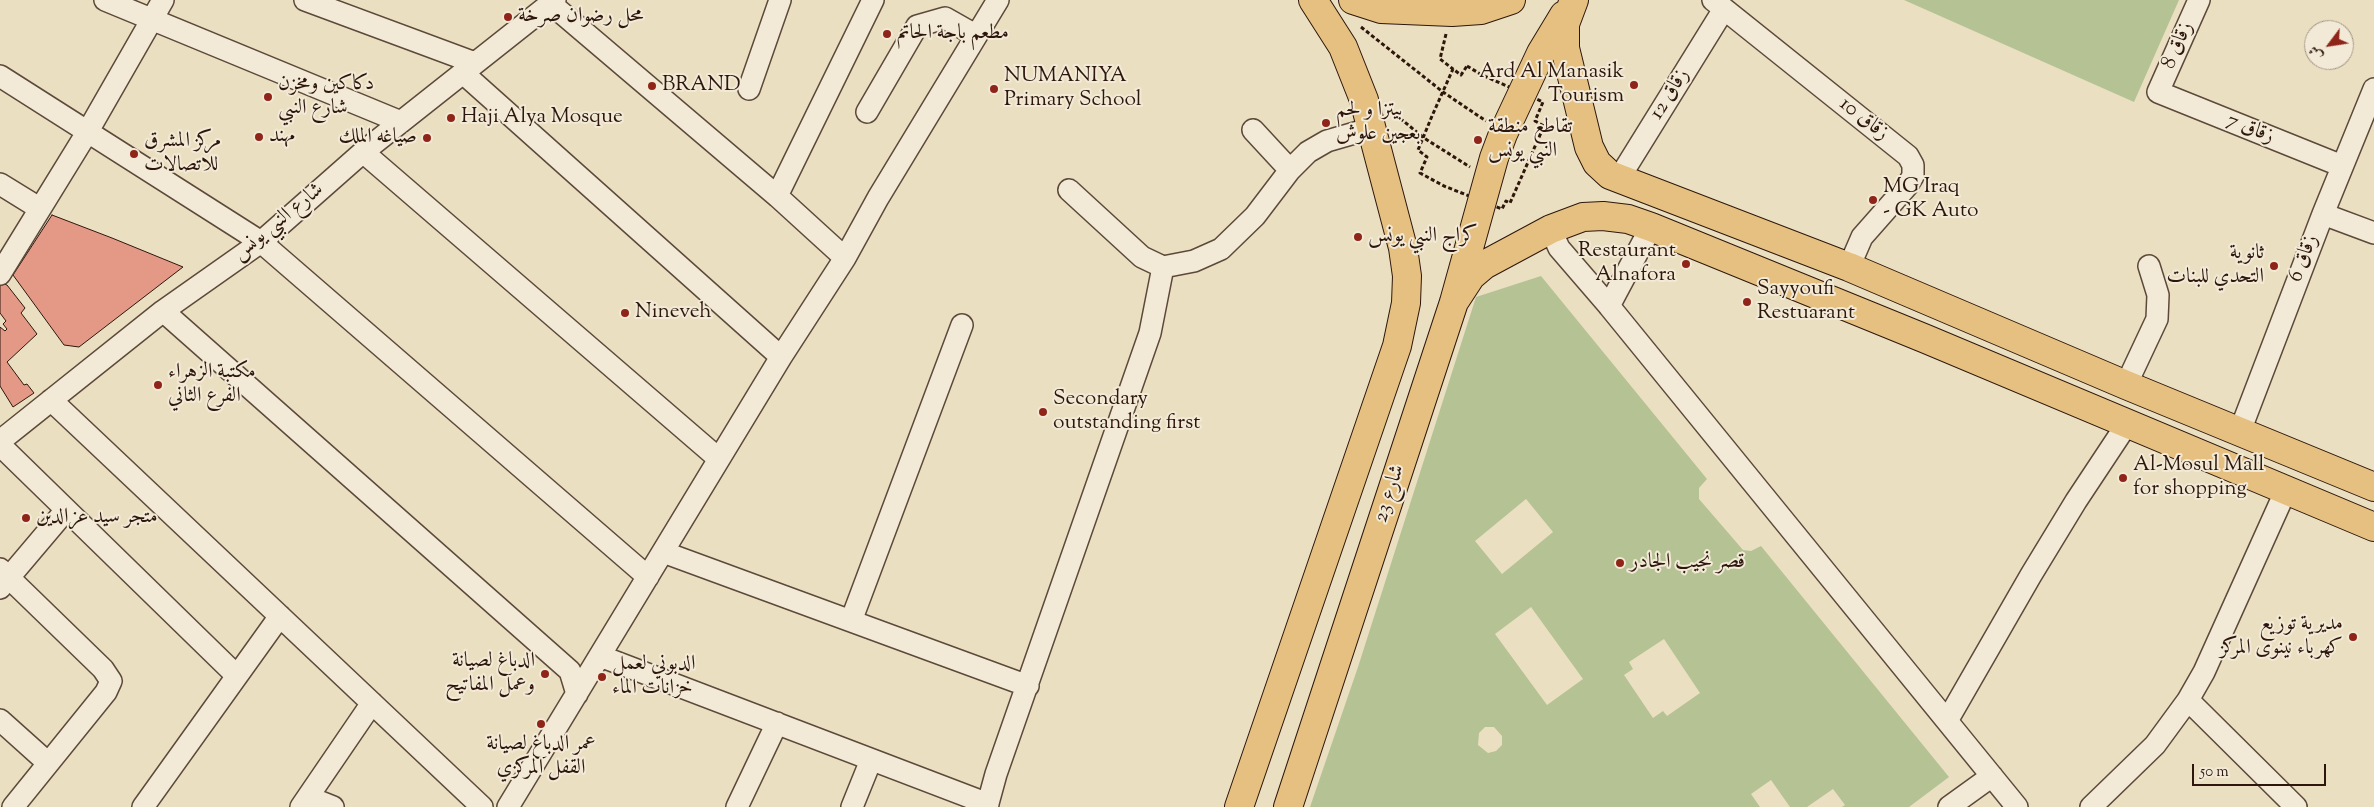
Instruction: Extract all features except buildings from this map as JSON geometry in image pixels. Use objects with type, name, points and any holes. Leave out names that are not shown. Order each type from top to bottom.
[{"type":"main road","name":"شارع 23","points":[[1239,807],[1397,346],[1406,303],[1407,276],[1403,248],[1379,117],[1355,74],[1343,47],[1313,0]]},
{"type":"main road","points":[[1356,12],[1381,8],[1452,12],[1481,10],[1511,0]]},
{"type":"main road","name":"شارع 23","points":[[1288,807],[1454,302],[1485,189],[1503,134],[1538,61],[1574,0]]},
{"type":"main road","points":[[1574,0],[1565,24],[1564,35],[1584,128],[1592,156],[1603,170],[1618,180],[1849,268],[2374,487]]},
{"type":"main road","points":[[1454,302],[1471,276],[1484,265],[1523,242],[1583,217],[1603,216],[1628,219],[2374,526]]},
{"type":"street","points":[[104,0],[401,122]]},
{"type":"street","points":[[0,274],[88,131],[163,0]]},
{"type":"street","points":[[305,0],[469,68],[781,357]]},
{"type":"street","points":[[749,89],[780,0]]},
{"type":"street","points":[[777,196],[873,0]]},
{"type":"street","points":[[508,807],[781,357],[846,258],[974,35],[998,0]]},
{"type":"street","name":"زقاق 8","points":[[2158,92],[2199,0]]},
{"type":"street","points":[[553,2],[846,258]]},
{"type":"street","name":"شارع النبي يونس","points":[[0,441],[163,311],[261,242],[363,152],[553,2]]},
{"type":"street","name":"زقاق 12","points":[[1618,180],[1718,5]]},
{"type":"street","name":"زقاق 10","points":[[1718,5],[1908,156],[1913,165],[1913,176],[1907,186],[1862,237],[1849,268]]},
{"type":"street","points":[[868,112],[917,26],[945,18],[974,35]]},
{"type":"street","points":[[0,76],[261,242],[648,577]]},
{"type":"street","name":"زقاق 6","points":[[2240,431],[2323,214],[2374,89]]},
{"type":"street","name":"زقاق 7","points":[[2158,92],[2342,166]]},
{"type":"street","points":[[1069,190],[1142,257],[1163,267],[1194,261],[1220,249],[1255,216],[1290,170],[1308,152],[1379,117]]},
{"type":"street","points":[[1254,130],[1290,170]]},
{"type":"street","points":[[363,152],[719,460]]},
{"type":"street","points":[[0,184],[39,208]]},
{"type":"street","points":[[2323,214],[2374,234]]},
{"type":"street","points":[[1568,222],[1557,230],[1555,234],[1556,243],[2018,807]]},
{"type":"street","points":[[1608,306],[1651,227]]},
{"type":"street","points":[[2126,385],[2157,319],[2158,295],[2149,266]]},
{"type":"street","points":[[600,656],[988,805],[1150,333],[1163,267]]},
{"type":"street","points":[[163,311],[570,671],[577,694]]},
{"type":"street","points":[[851,621],[962,325]]},
{"type":"street","points":[[51,400],[482,807]]},
{"type":"street","points":[[1947,720],[2031,574],[2127,424]]},
{"type":"street","points":[[0,445],[237,676]]},
{"type":"street","points":[[2091,807],[2155,746],[2188,700],[2204,672],[2286,490]]},
{"type":"street","points":[[13,807],[106,692],[110,681],[103,669],[3,579],[66,510]]},
{"type":"street","points":[[663,552],[1028,686]]},
{"type":"street","points":[[143,807],[280,616]]},
{"type":"street","points":[[2188,700],[2296,807]]},
{"type":"street","points":[[333,807],[305,802],[372,703]]},
{"type":"street","points":[[0,720],[48,763]]},
{"type":"street","points":[[737,807],[777,724]]},
{"type":"street","points":[[852,807],[872,760]]},
{"type":"street","points":[[1949,807],[1992,776]]},
{"type":"path","points":[[1356,12],[1443,92],[1470,110]]},
{"type":"path","points":[[1452,12],[1440,59],[1453,69]]},
{"type":"path","points":[[1432,116],[1418,150],[1427,157],[1420,173],[1444,186],[1485,189],[1502,209],[1506,201],[1510,203],[1526,169]]},
{"type":"path","points":[[1379,117],[1424,138],[1454,158]]},
{"type":"green space","points":[[1904,0],[2179,0],[2134,102]]},
{"type":"green space","points":[[1541,276],[1707,479],[1699,488],[1699,499],[1743,550],[1751,551],[1761,546],[1949,777],[1909,807],[1842,807],[1845,805],[1833,789],[1807,807],[1790,807],[1771,780],[1751,794],[1760,807],[1310,807],[1358,667],[1476,297]],"holes":[[[1526,499],[1553,532],[1502,574],[1475,541]],[[1531,607],[1583,679],[1547,705],[1495,634]],[[1664,639],[1700,693],[1667,716],[1663,711],[1653,718],[1624,675],[1633,669],[1629,662]],[[1485,727],[1494,727],[1502,736],[1502,745],[1496,751],[1488,753],[1478,745],[1479,733]]]},
{"type":"place","name":"محل رضوان صرخة","points":[[508,17]]},
{"type":"place","name":"مطعم باجة الحاتم","points":[[887,34]]},
{"type":"place","name":"Ard Al Manasik Tourism","points":[[1634,85]]},
{"type":"place","name":"BRAND","points":[[652,86]]},
{"type":"place","name":"NUMANIYA Primary School","points":[[994,89]]},
{"type":"place","name":"دكاكين ومخزن شارع النبي","points":[[268,97]]},
{"type":"place","name":"Haji Alya Mosque","points":[[451,118]]},
{"type":"place","name":"بيتزا و لحم بعجين علوش","points":[[1326,123]]},
{"type":"place","name":"مهند","points":[[259,137]]},
{"type":"place","name":"صياغه الملك","points":[[427,138]]},
{"type":"place","name":"تقاطع منطقة النبي يونس","points":[[1478,140]]},
{"type":"place","name":"مركز المشرق للاتصالات","points":[[134,154]]},
{"type":"place","name":"MG Iraq - GK Auto","points":[[1873,200]]},
{"type":"place","name":"كراج النبي يونس","points":[[1358,237]]},
{"type":"place","name":"Restaurant Alnafora","points":[[1686,264]]},
{"type":"place","name":"ثانوية التحدي للبنات","points":[[2274,266]]},
{"type":"place","name":"Sayyoufi Restuarant","points":[[1747,302]]},
{"type":"place","name":"Nineveh","points":[[625,313]]},
{"type":"place","name":"مكتبة الزهراء الفرع الثاني","points":[[158,385]]},
{"type":"place","name":"Secondary outstanding first","points":[[1043,412]]},
{"type":"place","name":"Al-Mosul Mall for shopping","points":[[2123,478]]},
{"type":"place","name":"متجر سيد عزالدين","points":[[26,518]]},
{"type":"place","name":"قصر نجيب الجادر","points":[[1620,563]]},
{"type":"place","name":"مديرية توزيع كهرباء نينوى المركز","points":[[2353,637]]},
{"type":"place","name":"الدباغ لصيانة وعمل المفاتيح","points":[[545,674]]},
{"type":"place","name":"الدبوني لعمل خزانات الماء","points":[[602,677]]},
{"type":"place","name":"عمر الدباغ لصيانة القفل المركزي","points":[[541,724]]}]
